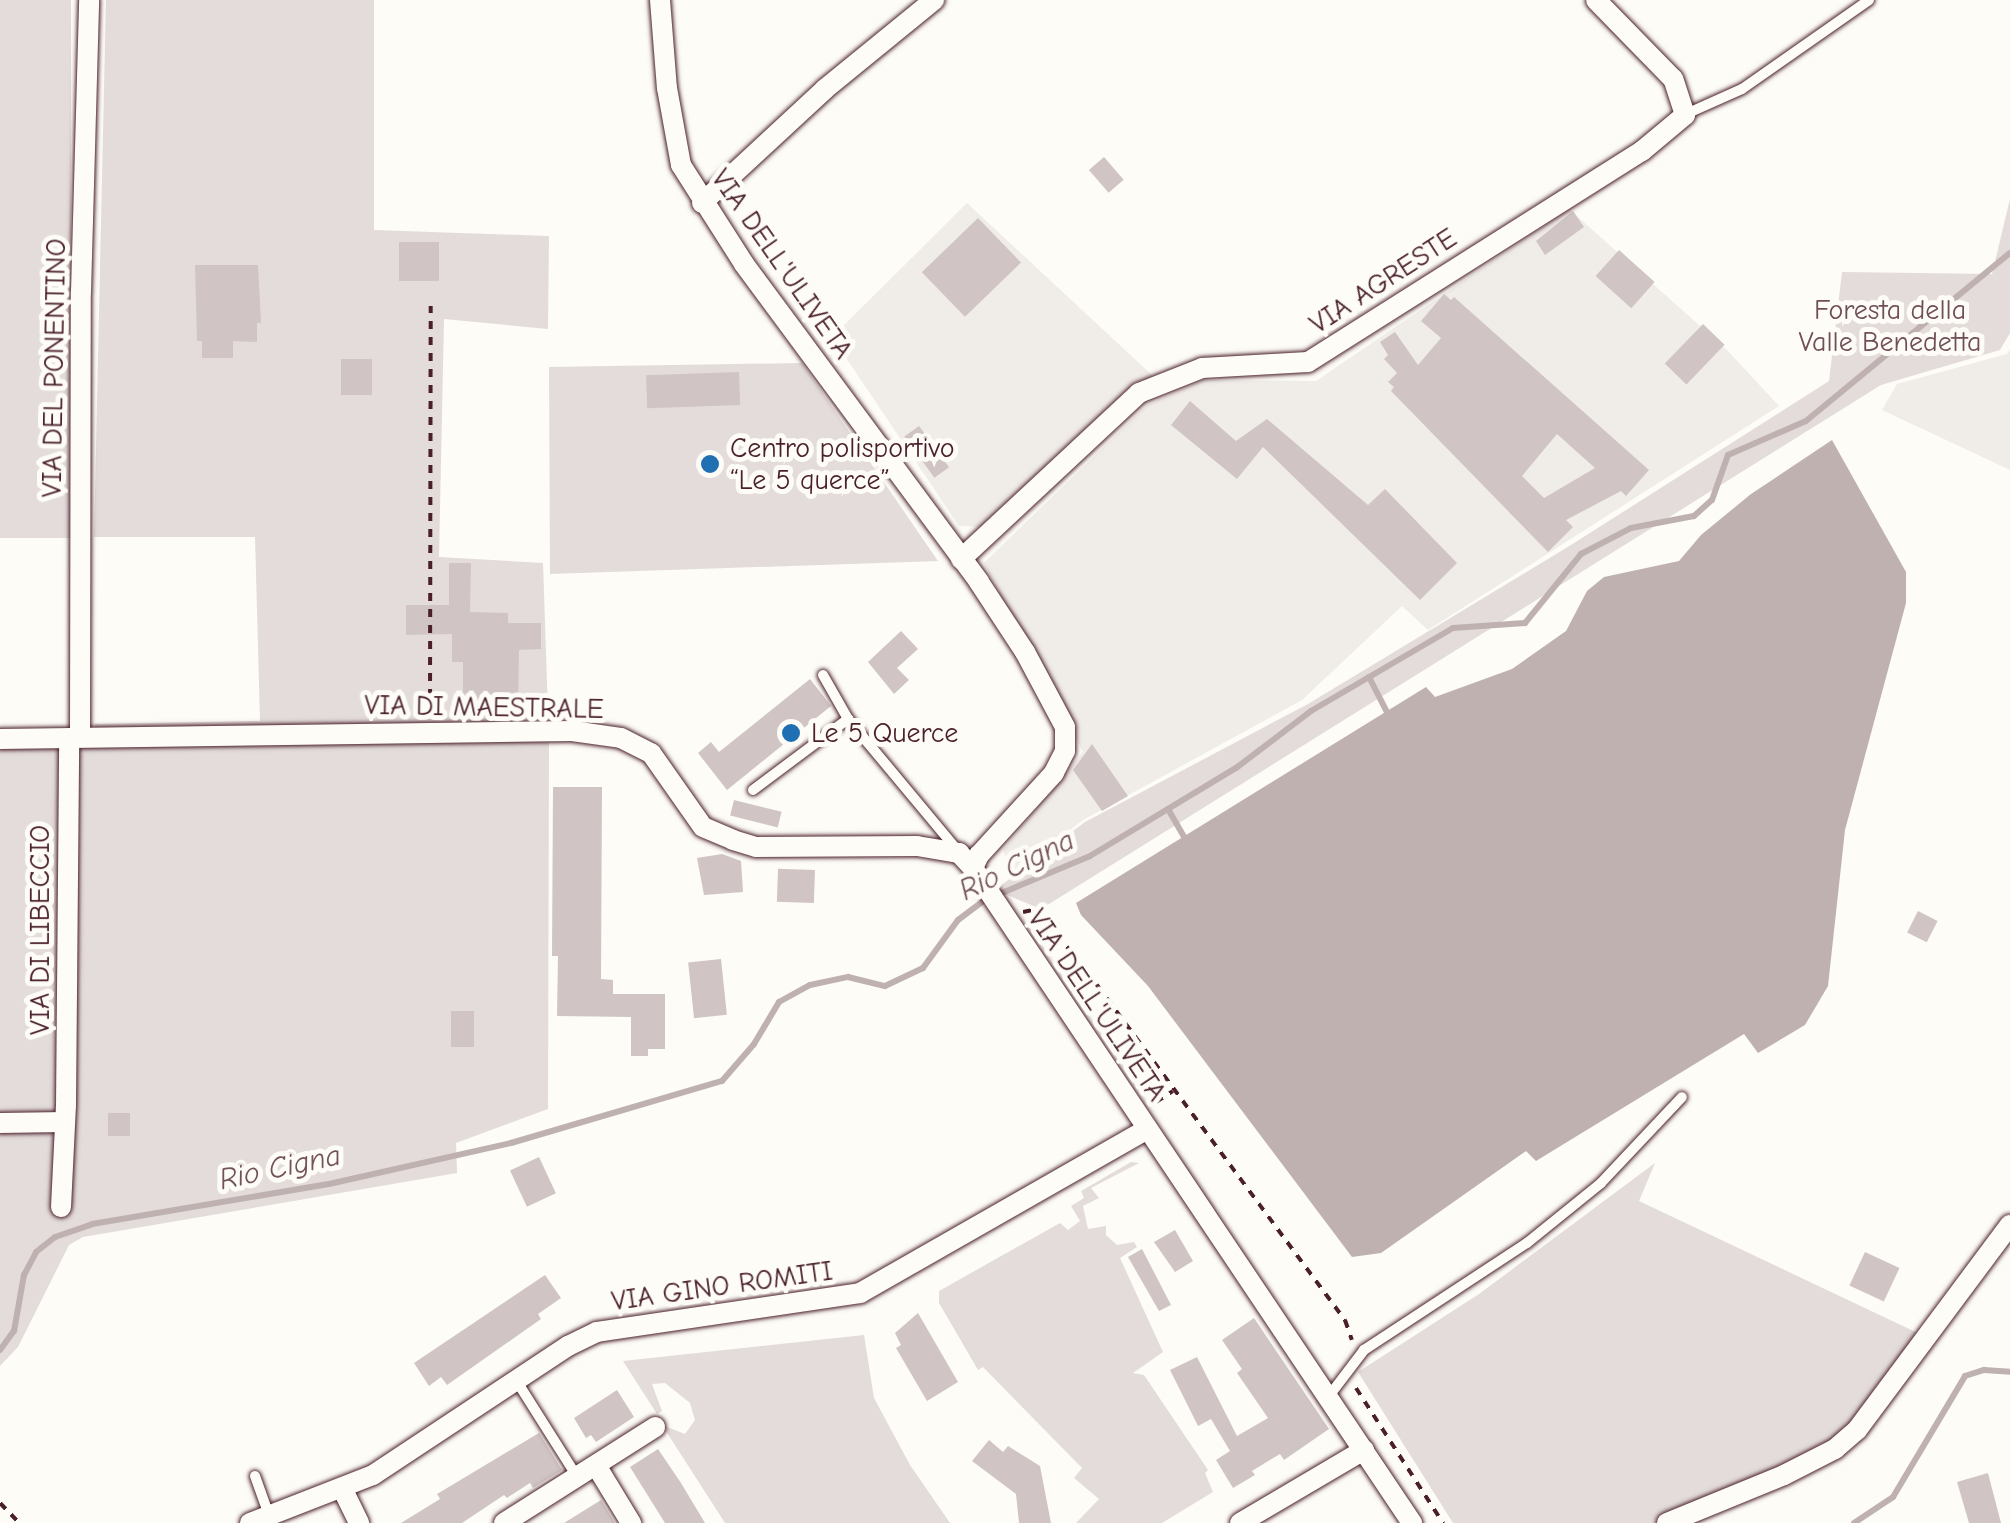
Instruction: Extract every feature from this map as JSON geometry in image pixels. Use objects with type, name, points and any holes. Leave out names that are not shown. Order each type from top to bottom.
[{"type":"street","name":"VIA DEL PONENTINO","points":[[74,737],[89,0]]},
{"type":"street","name":"VIA DELL'ULIVETA","points":[[660,0],[667,88],[681,165],[702,202],[962,559],[1025,652],[1066,734],[1065,751],[1054,773],[979,855],[972,868],[1412,1523]]},
{"type":"street","points":[[702,202],[825,88],[934,0]]},
{"type":"street","points":[[1596,0],[1673,80],[1685,115]]},
{"type":"street","name":"VIA AGRESTE","points":[[962,559],[1139,393],[1202,368],[1308,362],[1642,151],[1685,115]]},
{"type":"street","name":"VIA DI MAESTRALE","points":[[0,739],[572,731],[621,738],[651,753],[703,827],[756,847],[917,846],[972,868]]},
{"type":"street","name":"VIA DI LIBECCIO","points":[[61,1207],[74,737]]},
{"type":"street","points":[[0,1123],[66,1122]]},
{"type":"street","name":"VIA GINO ROMITI","points":[[260,1519],[343,1490],[597,1332],[860,1293],[1148,1128]]},
{"type":"street","points":[[1667,1523],[1784,1476],[1835,1450],[1858,1430],[2010,1224]]},
{"type":"street","points":[[504,1523],[656,1428]]},
{"type":"street","points":[[1240,1523],[1364,1450]]},
{"type":"street","points":[[588,1473],[631,1523]]},
{"type":"street","points":[[343,1490],[359,1523]]},
{"type":"lane","points":[[1685,115],[1742,89],[1869,0]]},
{"type":"lane","points":[[823,675],[848,718],[972,868]]},
{"type":"lane","points":[[754,790],[848,718]]},
{"type":"lane","points":[[1328,1396],[1364,1350],[1527,1243],[1601,1183],[1682,1097]]},
{"type":"lane","points":[[516,1380],[588,1473]]},
{"type":"lane","points":[[255,1476],[260,1519]]},
{"type":"path","points":[[430,733],[431,306]]},
{"type":"path","points":[[1004,916],[1037,909],[1345,1320],[1352,1335],[1353,1383],[1442,1523]]},
{"type":"path","points":[[0,1504],[19,1523]]},
{"type":"shaded area","points":[[967,203],[1153,376],[988,527],[959,526],[832,337]]},
{"type":"shaded area","points":[[1569,209],[1727,350],[1779,406],[1428,630],[1402,606],[1302,700],[1083,820],[1012,874],[1003,850],[1083,752],[984,563],[1147,405],[1204,380],[1316,381]]},
{"type":"shaded area","points":[[2010,349],[2010,470],[1882,410],[1897,384],[2007,354]]},
{"type":"shaded area","points":[[1832,440],[1906,572],[1906,603],[1845,830],[1828,986],[1805,1025],[1758,1053],[1744,1034],[1536,1161],[1526,1151],[1381,1253],[1352,1257],[1148,986],[1081,915],[1076,903],[1426,687],[1435,697],[1512,669],[1566,631],[1587,591],[1604,577],[1679,561],[1701,535],[1751,494]]},
{"type":"green space","points":[[0,0],[71,0],[71,538],[0,538]]},
{"type":"green space","points":[[106,0],[374,0],[374,230],[549,236],[548,329],[444,319],[439,557],[543,563],[549,743],[548,1109],[456,1143],[457,1173],[83,1237],[69,1245],[18,1347],[0,1366],[0,744],[95,742],[95,724],[260,721],[255,537],[94,537]]},
{"type":"green space","name":"Foresta della Valle Benedetta","points":[[2010,199],[2010,333],[2000,350],[1881,385],[1041,909],[995,890],[1085,822],[1308,704],[1571,545],[1829,381],[1842,272],[1992,274]]},
{"type":"green space","name":"Centro polisportivo “Le 5 querce”","points":[[802,363],[938,561],[550,574],[549,367]]},
{"type":"green space","points":[[1131,1162],[1139,1163],[1091,1188],[1099,1198],[1083,1206],[1088,1229],[1106,1226],[1106,1235],[1117,1245],[1134,1242],[1137,1247],[1120,1258],[1163,1352],[1133,1373],[1144,1375],[1208,1470],[1205,1473],[1213,1492],[1162,1523],[1076,1523],[1099,1499],[1074,1478],[1082,1468],[983,1367],[978,1370],[939,1303],[939,1291],[1060,1223],[1068,1230],[1080,1221],[1071,1206],[1084,1198],[1081,1191]]},
{"type":"green space","points":[[1655,1163],[1639,1201],[1924,1336],[1847,1432],[1666,1523],[1453,1523],[1358,1372],[1479,1294]]},
{"type":"green space","points":[[864,1335],[874,1398],[910,1465],[950,1523],[725,1523],[662,1425],[685,1434],[695,1420],[690,1403],[665,1383],[652,1384],[662,1411],[657,1414],[623,1361]]},
{"type":"building","points":[[1104,157],[1124,180],[1109,193],[1089,170]]},
{"type":"building","points":[[1573,211],[1584,227],[1545,255],[1536,241]]},
{"type":"building","points":[[978,218],[1021,263],[965,317],[922,272]]},
{"type":"building","points":[[399,242],[439,242],[439,281],[399,281]]},
{"type":"building","points":[[1619,250],[1655,282],[1631,308],[1596,276]]},
{"type":"building","points":[[195,265],[258,265],[261,323],[257,323],[257,342],[233,341],[233,358],[202,358],[202,341],[197,341]]},
{"type":"building","points":[[1444,294],[1451,300],[1454,297],[1649,470],[1626,496],[1621,491],[1566,520],[1573,527],[1548,552],[1391,391],[1394,387],[1388,382],[1397,373],[1384,359],[1388,355],[1380,342],[1395,332],[1418,365],[1441,338],[1421,321]],"holes":[[[1557,434],[1595,468],[1544,498],[1522,476]]]},
{"type":"building","points":[[1703,324],[1725,345],[1686,384],[1665,364]]},
{"type":"building","points":[[341,359],[372,359],[372,395],[341,395]]},
{"type":"building","points":[[739,372],[740,405],[647,408],[646,375]]},
{"type":"building","points":[[1190,401],[1236,441],[1267,419],[1368,505],[1385,489],[1457,563],[1420,600],[1263,447],[1237,479],[1171,425]]},
{"type":"building","points":[[919,426],[949,467],[934,478],[904,437]]},
{"type":"building","points":[[449,563],[471,563],[470,612],[508,613],[508,623],[541,623],[541,649],[519,650],[518,712],[472,712],[472,702],[463,702],[463,662],[452,662],[452,634],[406,635],[406,605],[449,605]]},
{"type":"building","points":[[901,631],[918,649],[897,668],[909,680],[894,694],[868,662]]},
{"type":"building","points":[[810,679],[831,706],[727,790],[698,753],[711,742],[719,752]]},
{"type":"building","points":[[1092,744],[1128,796],[1102,811],[1073,770]]},
{"type":"building","points":[[553,787],[602,787],[601,979],[613,980],[613,994],[665,994],[665,1049],[648,1049],[648,1056],[631,1056],[631,1017],[557,1016],[558,956],[552,956]]},
{"type":"building","points":[[734,800],[782,812],[778,827],[730,816]]},
{"type":"building","points":[[722,854],[741,861],[743,892],[704,895],[697,858]]},
{"type":"building","points":[[778,869],[815,870],[814,903],[777,902]]},
{"type":"building","points":[[1918,911],[1938,921],[1927,942],[1907,932]]},
{"type":"building","points":[[721,959],[727,1015],[694,1018],[688,962]]},
{"type":"building","points":[[451,1011],[474,1011],[474,1047],[451,1047]]},
{"type":"building","points":[[108,1113],[130,1113],[130,1136],[108,1136]]},
{"type":"building","points":[[539,1157],[556,1193],[527,1207],[510,1171]]},
{"type":"building","points":[[1175,1230],[1193,1261],[1175,1272],[1154,1242]]},
{"type":"building","points":[[1142,1249],[1171,1305],[1159,1311],[1128,1257]]},
{"type":"building","points":[[1865,1252],[1899,1268],[1884,1302],[1849,1286]]},
{"type":"building","points":[[545,1275],[561,1298],[538,1314],[541,1319],[447,1385],[441,1377],[429,1386],[414,1363]]},
{"type":"building","points":[[918,1313],[958,1382],[927,1401],[896,1348],[901,1345],[895,1333]]},
{"type":"building","points":[[1254,1318],[1329,1429],[1284,1460],[1280,1454],[1252,1471],[1255,1475],[1233,1488],[1216,1460],[1230,1451],[1211,1419],[1198,1426],[1170,1370],[1197,1357],[1237,1436],[1268,1418],[1237,1373],[1242,1369],[1222,1340]]},
{"type":"building","points":[[617,1390],[634,1417],[596,1442],[591,1435],[586,1438],[574,1418]]},
{"type":"building","points":[[539,1433],[562,1470],[533,1488],[530,1483],[507,1498],[504,1495],[462,1523],[401,1523],[440,1499],[437,1494]]},
{"type":"building","points":[[989,1440],[1003,1452],[1008,1446],[1040,1466],[1051,1523],[1019,1523],[1016,1494],[972,1461]]},
{"type":"building","points":[[658,1449],[705,1523],[665,1523],[630,1467]]},
{"type":"building","points":[[1988,1473],[2001,1523],[1969,1523],[1957,1482]]},
{"type":"building","points":[[601,1500],[615,1523],[564,1523]]},
{"type":"waterway","name":"Rio Cigna","points":[[0,1350],[14,1331],[24,1275],[36,1252],[55,1237],[92,1224],[329,1184],[511,1143],[722,1081],[754,1044],[779,1002],[810,985],[848,977],[885,986],[923,968],[958,920],[985,900],[1090,856],[1236,768],[1311,711],[1453,628],[1525,623],[1581,554],[1631,528],[1694,516],[1712,500],[1728,455],[1806,421],[2010,253]]},
{"type":"waterway","points":[[1369,677],[1389,716]]},
{"type":"waterway","points":[[1168,809],[1187,842]]},
{"type":"waterway","points":[[1854,1523],[1893,1497],[1965,1376],[1984,1370],[2010,1372]]},
{"type":"place","name":"Centro polisportivo “Le 5 querce”","points":[[710,464]]},
{"type":"place","name":"Le 5 Querce","points":[[791,733]]}]
